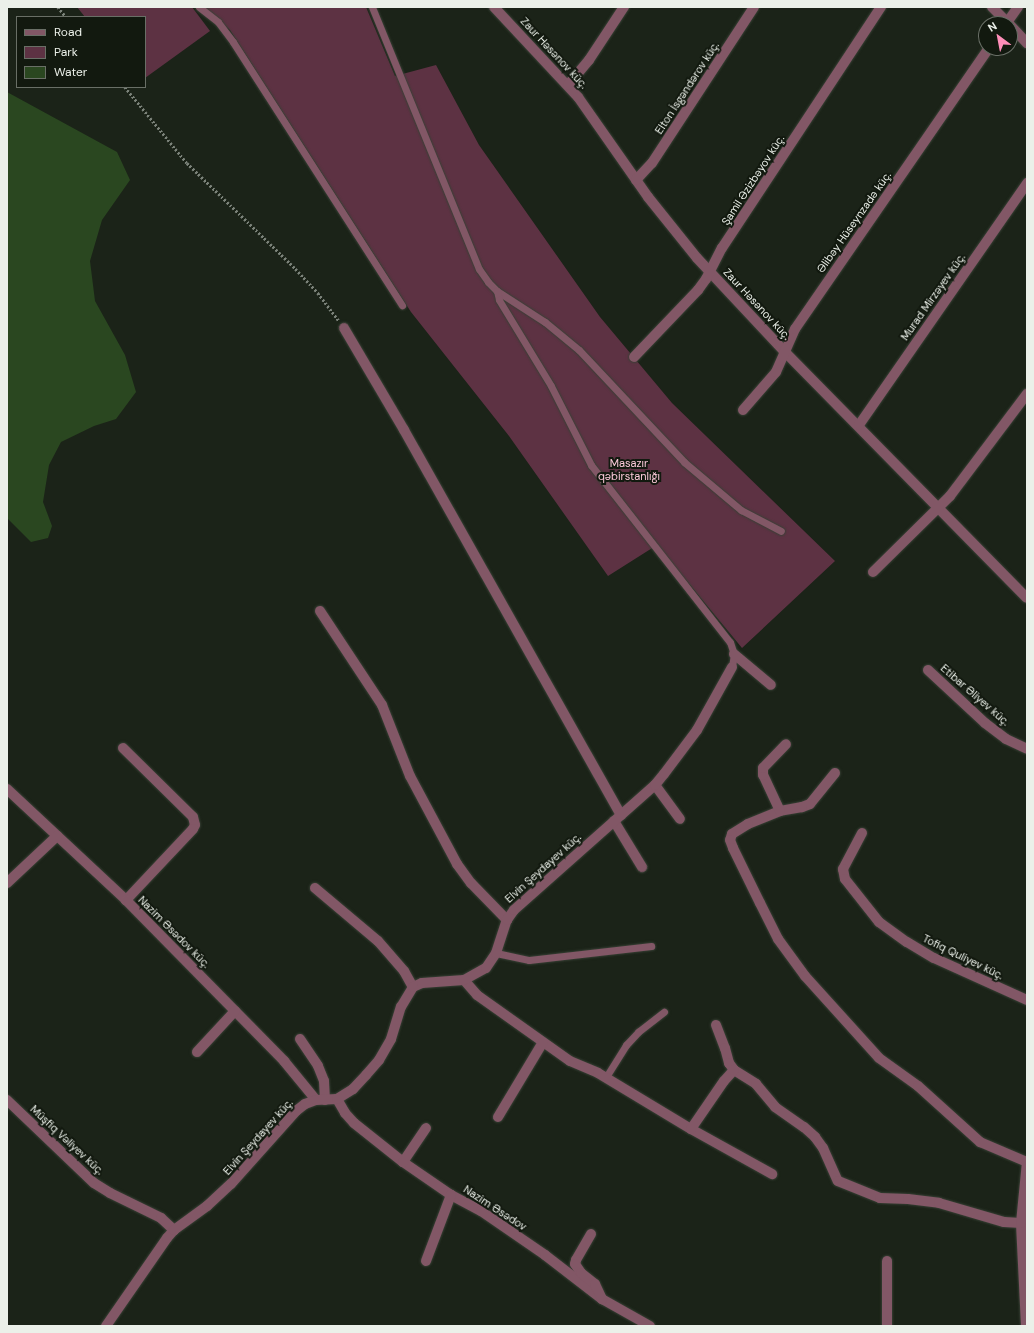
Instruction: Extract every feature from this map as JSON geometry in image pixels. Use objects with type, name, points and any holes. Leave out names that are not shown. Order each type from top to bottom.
[{"type":"street","name":"Zaur Həsənov küç.","points":[[494,7],[568,85],[664,218],[710,271],[784,351],[859,425],[938,508],[1027,597]]},
{"type":"street","points":[[568,85],[589,60],[624,7]]},
{"type":"street","name":"Elton İsgəndərov küç.","points":[[636,180],[652,162],[754,7]]},
{"type":"street","name":"Şamil Əzizbəyov küç.","points":[[634,357],[698,290],[731,234],[881,7]]},
{"type":"street","points":[[992,7],[1000,16]]},
{"type":"street","points":[[1013,16],[1018,7]]},
{"type":"street","points":[[1018,35],[1027,44]]},
{"type":"street","name":"Əlibəy Hüseynzadə küç.","points":[[743,410],[776,372],[795,329],[983,56]]},
{"type":"street","name":"Murad Mirzəyev küç.","points":[[859,425],[1027,183]]},
{"type":"street","points":[[344,328],[404,430],[617,818],[642,867]]},
{"type":"street","points":[[874,572],[958,486],[1027,394]]},
{"type":"street","points":[[320,611],[382,705],[410,776],[457,864],[471,883],[508,920]]},
{"type":"street","points":[[734,654],[771,685]]},
{"type":"street","name":"Elvin Şeydayev küç.","points":[[106,1326],[174,1230],[231,1184],[296,1111],[305,1104],[320,1100],[337,1099],[353,1089],[379,1060],[392,1039],[401,1007],[414,987],[422,983],[464,980],[486,968],[496,954],[508,920],[523,900],[655,785],[697,730],[732,666]]},
{"type":"street","name":"Etibar Əliyev küç.","points":[[928,670],[985,723],[1006,739],[1027,749]]},
{"type":"street","points":[[780,811],[763,775],[763,768],[786,744]]},
{"type":"street","points":[[123,748],[193,817],[195,825],[193,829],[126,900]]},
{"type":"street","points":[[834,773],[810,804],[780,811],[748,824],[732,834],[730,840],[778,938],[790,957],[805,976],[879,1058],[918,1086],[980,1142],[1027,1162],[1021,1223],[1026,1326]]},
{"type":"street","points":[[655,785],[680,819]]},
{"type":"street","name":"Nazim Əsədov küç.","points":[[7,788],[126,900],[284,1061],[320,1100]]},
{"type":"street","name":"Tofiq Quliyev küç.","points":[[862,833],[843,869],[845,879],[879,922],[907,942],[934,958],[1027,1000]]},
{"type":"street","points":[[7,883],[57,836]]},
{"type":"street","points":[[315,888],[378,941],[404,971],[414,987]]},
{"type":"street","points":[[464,980],[476,995],[570,1061],[606,1077],[691,1129],[772,1174]]},
{"type":"street","points":[[197,1052],[235,1011]]},
{"type":"street","points":[[716,1025],[729,1063],[734,1070],[756,1084],[775,1107],[804,1127],[815,1137],[823,1148],[838,1181],[880,1198],[908,1199],[939,1203],[1004,1222],[1021,1223]]},
{"type":"street","points":[[300,1039],[318,1066],[324,1081],[320,1100]]},
{"type":"street","points":[[498,1117],[543,1042]]},
{"type":"street","points":[[691,1129],[724,1081],[734,1070]]},
{"type":"street","name":"Nazim Əsədov","points":[[337,1099],[345,1113],[354,1123],[403,1162],[451,1195],[481,1211],[545,1255],[602,1299],[650,1326]]},
{"type":"street","name":"Müşfiq Vəliyev küç.","points":[[7,1100],[94,1183],[110,1193],[161,1218],[174,1230]]},
{"type":"street","points":[[403,1162],[426,1128]]},
{"type":"street","points":[[426,1261],[451,1195]]},
{"type":"street","points":[[591,1234],[575,1264],[581,1272],[596,1284],[602,1299]]},
{"type":"street","points":[[886,1261],[888,1326]]},
{"type":"lane","points":[[199,7],[209,17],[218,22],[233,42],[402,305]]},
{"type":"lane","points":[[372,7],[479,269],[488,282],[497,291],[545,322],[579,350],[684,462],[741,510],[781,531]]},
{"type":"lane","points":[[497,291],[501,304],[551,386],[591,464],[723,631],[730,642],[734,654],[732,666]]},
{"type":"lane","points":[[496,954],[529,960],[650,946]]},
{"type":"lane","points":[[606,1077],[626,1045],[634,1036],[664,1012]]},
{"type":"path","points":[[58,7],[65,16]]},
{"type":"path","points":[[126,88],[187,162],[298,271],[318,293],[344,328]]},
{"type":"green space","points":[[77,7],[192,7],[210,31],[146,77],[146,16],[84,16]]},
{"type":"green space","name":"Masazır qəbirstanlığı","points":[[204,7],[366,7],[395,76],[436,65],[479,145],[600,317],[672,403],[835,561],[742,648],[657,545],[608,576],[509,436],[411,312],[230,30]]},
{"type":"water","points":[[7,92],[117,152],[130,180],[102,220],[90,261],[95,301],[125,355],[136,392],[116,419],[94,426],[61,442],[49,465],[43,502],[52,526],[48,538],[31,542],[7,518]]}]
